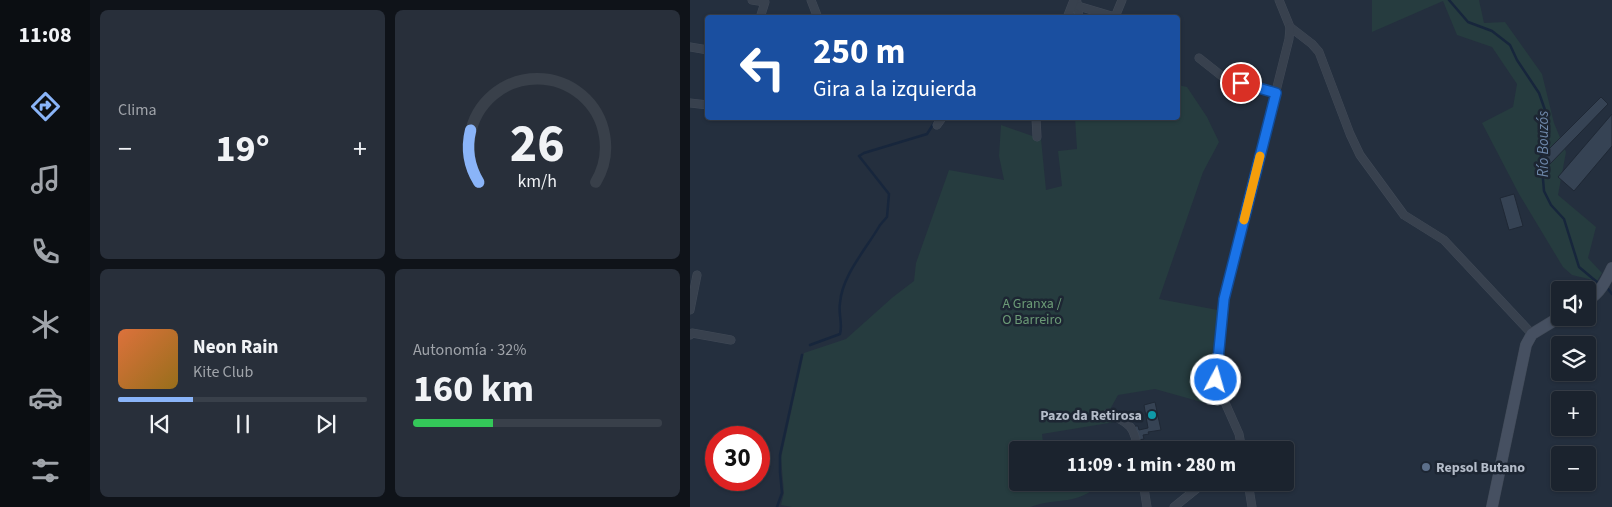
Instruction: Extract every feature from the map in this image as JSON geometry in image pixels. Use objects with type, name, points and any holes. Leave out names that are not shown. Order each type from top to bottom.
[{"type":"street","points":[[752,0],[765,2],[761,15]]},
{"type":"street","points":[[811,0],[817,15]]},
{"type":"street","points":[[1116,15],[1122,0]]},
{"type":"street","points":[[1240,441],[1216,380],[1224,299],[1289,39],[1290,27],[1279,0]]},
{"type":"street","points":[[1076,2],[1110,15]]},
{"type":"street","points":[[1070,15],[1076,2]]},
{"type":"street","points":[[1076,2],[1078,15]]},
{"type":"street","points":[[1290,27],[1319,52],[1350,134],[1360,155],[1404,215],[1444,240],[1532,334]]},
{"type":"street","points":[[690,47],[705,50]]},
{"type":"street","points":[[1199,58],[1223,78],[1276,93]]},
{"type":"street","points":[[690,103],[705,105]]},
{"type":"street","points":[[937,126],[941,120]]},
{"type":"street","points":[[1036,120],[1037,137]]},
{"type":"street","points":[[1596,295],[1606,281],[1612,268]]},
{"type":"street","points":[[690,310],[697,275]]},
{"type":"street","points":[[1492,507],[1526,345],[1532,334],[1551,322]]},
{"type":"street","points":[[690,334],[731,340]]},
{"type":"street","points":[[1108,414],[1128,423],[1136,441]]},
{"type":"street","points":[[1144,491],[1147,507]]},
{"type":"street","points":[[1174,507],[1194,491]]},
{"type":"street","points":[[1249,491],[1252,507]]},
{"type":"green space","points":[[1372,0],[1479,0],[1484,23],[1505,22],[1542,74],[1554,123],[1566,152],[1558,195],[1596,227],[1588,258],[1602,273],[1597,281],[1572,275],[1563,267],[1519,194],[1482,123],[1513,107],[1517,84],[1492,47],[1457,35],[1443,1],[1372,32]]},
{"type":"green space","name":"A Granxa / O Barreiro","points":[[1180,85],[1187,87],[1207,117],[1219,142],[1203,172],[1159,299],[1223,311],[1215,380],[1205,403],[1155,389],[1118,395],[1108,413],[1115,422],[1042,434],[1043,441],[1009,441],[1009,491],[1090,491],[1075,498],[1030,507],[792,507],[781,505],[784,493],[781,458],[804,353],[846,339],[914,281],[916,263],[949,170],[1004,180],[999,156],[1001,125],[1041,139],[1046,190],[1062,186],[1058,151],[1077,149],[1075,120],[1180,120]]},
{"type":"building","points":[[1601,97],[1608,104],[1550,164],[1542,156]]},
{"type":"building","points":[[1612,114],[1612,146],[1574,191],[1558,177]]},
{"type":"building","points":[[1514,194],[1523,226],[1509,230],[1500,198]]},
{"type":"building","name":"Pazo da Retirosa","points":[[1155,402],[1161,430],[1148,432],[1149,434],[1143,435],[1144,439],[1138,440],[1135,426],[1138,426],[1139,430],[1148,428],[1144,405]]},
{"type":"waterway","name":"Río Bouzós","points":[[1449,0],[1468,22],[1492,31],[1510,45],[1517,60],[1539,93],[1545,110],[1540,144],[1544,191],[1551,205],[1564,219],[1579,267],[1597,282]]},
{"type":"waterway","points":[[810,345],[840,334],[840,307],[845,282],[856,262],[887,217],[889,194],[859,156],[927,134],[934,123]]},
{"type":"waterway","name":"Río Bouzós","points":[[1608,289],[1612,294]]},
{"type":"waterway","points":[[777,507],[782,493],[780,455],[802,355]]},
{"type":"slow traffic","points":[[1244,220],[1260,156]]},
{"type":"place","name":"Pazo da Retirosa","points":[[1152,415]]},
{"type":"place","name":"Repsol Butano","points":[[1426,467]]},
{"type":"route","points":[[1216,380],[1224,299],[1276,93],[1241,83]]}]
